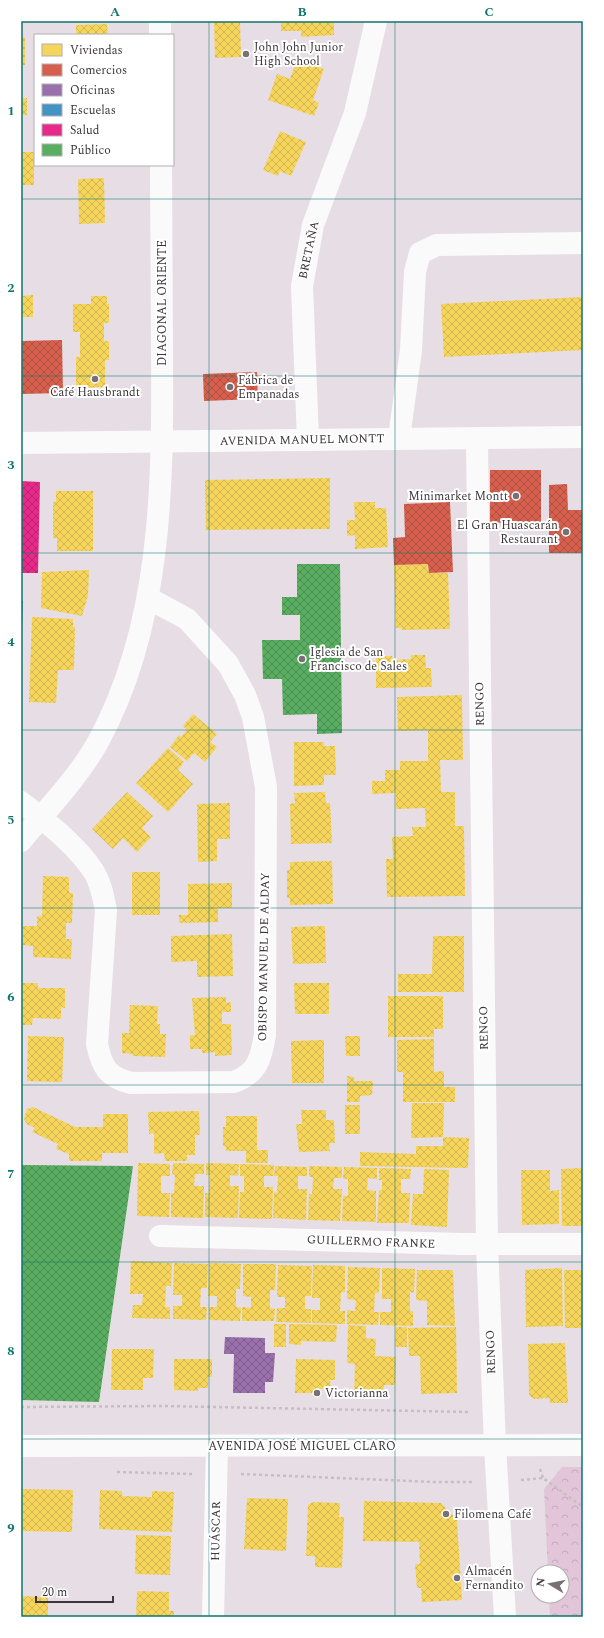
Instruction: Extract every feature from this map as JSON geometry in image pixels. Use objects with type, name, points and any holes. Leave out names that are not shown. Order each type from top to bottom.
[{"type":"street","points":[[160,21],[160,34]]},
{"type":"street","name":"BRETAÑA","points":[[308,440],[302,286],[313,225],[355,113],[376,21]]},
{"type":"street","name":"DIAGONAL ORIENTE","points":[[21,841],[75,776],[98,742],[128,673],[148,598],[154,560],[162,441],[161,166]]},
{"type":"street","points":[[399,438],[411,350],[415,272],[420,254],[437,245],[583,243]]},
{"type":"street","name":"AVENIDA MANUEL MONTT","points":[[21,443],[583,437]]},
{"type":"street","name":"RENGO","points":[[477,439],[487,1244],[495,1446],[487,1481],[505,1617]]},
{"type":"street","name":"OBISPO MANUEL DE ALDAY","points":[[21,802],[63,836],[94,872],[102,893],[106,910],[97,1044],[101,1061],[108,1072],[119,1080],[132,1083],[234,1082],[247,1077],[256,1066],[262,1053],[265,1035],[266,787],[253,717],[245,695],[228,664],[187,619],[148,598]]},
{"type":"street","name":"GUILLERMO FRANKE","points":[[160,1236],[487,1244],[583,1244]]},
{"type":"street","name":"AVENIDA JOSÉ MIGUEL CLARO","points":[[21,1446],[583,1445]]},
{"type":"street","name":"HUÁSCAR","points":[[214,1617],[217,1446]]},
{"type":"path","points":[[21,1407],[163,1406],[474,1412]]},
{"type":"path","points":[[217,1472],[433,1482],[543,1478],[583,1507]]},
{"type":"path","points":[[579,1617],[583,1614]]},
{"type":"green space","points":[[562,1467],[583,1467],[583,1617],[550,1617],[549,1604],[570,1604],[570,1564],[548,1564],[544,1489]]},
{"type":"building: Viviendas","points":[[214,21],[240,21],[241,57],[215,58]]},
{"type":"building: Viviendas","points":[[281,21],[334,21],[334,35],[301,37],[301,31],[281,31]]},
{"type":"building: Viviendas","points":[[107,24],[108,34],[76,34],[76,25]]},
{"type":"building: Viviendas","points":[[21,37],[25,37],[25,65],[21,65]]},
{"type":"building: Viviendas","points":[[297,59],[324,69],[313,100],[319,103],[314,116],[268,100],[277,74],[290,79]]},
{"type":"building: Viviendas","points":[[21,98],[27,98],[27,115],[21,115]]},
{"type":"building: Viviendas","points":[[280,131],[306,142],[291,176],[280,171],[278,176],[263,170]]},
{"type":"building: Viviendas","points":[[21,152],[34,152],[34,185],[21,185]]},
{"type":"building: Viviendas","points":[[104,178],[105,223],[79,224],[78,179]]},
{"type":"building: Viviendas","points":[[33,295],[33,317],[21,317],[21,296]]},
{"type":"building: Viviendas","points":[[91,296],[107,296],[107,304],[109,304],[109,323],[104,323],[104,341],[109,341],[109,360],[105,360],[105,387],[76,388],[76,357],[80,357],[80,332],[73,332],[73,304],[91,304]]},
{"type":"building: Viviendas","points":[[582,297],[583,350],[444,357],[441,304]]},
{"type":"building: Viviendas","points":[[330,478],[330,529],[206,530],[205,480]]},
{"type":"building: Viviendas","points":[[56,491],[93,491],[93,551],[57,551],[57,538],[53,538],[53,502],[56,502]]},
{"type":"building: Viviendas","points":[[354,502],[375,502],[375,508],[386,508],[388,547],[355,549],[355,535],[347,536],[347,520],[355,520]]},
{"type":"building: Viviendas","points":[[428,564],[429,573],[448,573],[450,629],[402,630],[402,628],[396,628],[394,565]]},
{"type":"building: Viviendas","points":[[89,570],[88,596],[82,616],[41,608],[42,572]]},
{"type":"building: Viviendas","points":[[32,617],[73,619],[73,627],[75,627],[74,670],[58,670],[56,703],[29,702]]},
{"type":"building: Viviendas","points":[[411,655],[425,655],[426,668],[431,668],[432,687],[376,688],[376,656],[392,656],[393,660],[411,659]]},
{"type":"building: Viviendas","points":[[462,695],[463,760],[440,760],[441,792],[455,792],[455,826],[464,826],[465,896],[387,897],[386,859],[393,859],[392,837],[413,836],[412,827],[426,827],[425,808],[396,809],[396,793],[372,794],[372,781],[385,781],[385,770],[400,770],[400,761],[428,761],[428,730],[398,731],[397,697]]},
{"type":"building: Viviendas","points":[[193,714],[217,734],[210,742],[217,747],[205,762],[194,753],[187,761],[170,747],[179,735],[181,737],[187,730],[183,726]]},
{"type":"building: Viviendas","points":[[294,742],[324,742],[324,746],[335,746],[336,775],[324,775],[324,785],[294,786]]},
{"type":"building: Viviendas","points":[[168,748],[184,762],[178,770],[193,784],[168,812],[136,783]]},
{"type":"building: Viviendas","points":[[127,792],[153,816],[142,828],[151,837],[137,852],[123,838],[113,849],[92,829]]},
{"type":"building: Viviendas","points":[[325,792],[326,803],[330,803],[332,843],[291,844],[290,804],[295,803],[294,793]]},
{"type":"building: Viviendas","points":[[230,803],[230,839],[217,839],[217,861],[198,862],[197,804]]},
{"type":"building: Viviendas","points":[[332,861],[333,904],[290,905],[290,898],[287,898],[287,870],[290,870],[290,862]]},
{"type":"building: Viviendas","points":[[132,872],[160,872],[160,915],[132,915]]},
{"type":"building: Viviendas","points":[[43,876],[69,877],[69,893],[73,893],[72,923],[66,923],[66,939],[72,939],[71,959],[33,957],[33,946],[23,945],[23,926],[37,926],[37,916],[42,916]]},
{"type":"building: Viviendas","points":[[232,883],[232,908],[218,908],[218,922],[179,923],[179,915],[188,915],[188,884]]},
{"type":"building: Viviendas","points":[[325,926],[326,963],[293,964],[291,927]]},
{"type":"building: Viviendas","points":[[232,934],[233,976],[197,977],[197,961],[171,962],[171,936]]},
{"type":"building: Viviendas","points":[[433,936],[464,936],[464,992],[398,992],[398,974],[432,974]]},
{"type":"building: Viviendas","points":[[21,983],[38,983],[38,988],[65,988],[65,1008],[61,1007],[61,1019],[33,1018],[32,1025],[21,1025]]},
{"type":"building: Viviendas","points":[[294,983],[329,983],[329,1014],[295,1014]]},
{"type":"building: Viviendas","points":[[388,996],[443,996],[443,1029],[434,1029],[434,1037],[388,1037]]},
{"type":"building: Viviendas","points":[[226,997],[226,1003],[231,1002],[231,1012],[222,1012],[222,1024],[231,1024],[232,1055],[215,1056],[215,1052],[202,1053],[202,1049],[190,1049],[190,1035],[195,1035],[192,998]]},
{"type":"building: Viviendas","points":[[130,1005],[158,1006],[157,1024],[160,1024],[160,1034],[166,1034],[165,1057],[133,1056],[133,1054],[122,1053],[122,1033],[129,1033]]},
{"type":"building: Viviendas","points":[[28,1036],[64,1037],[62,1082],[27,1081]]},
{"type":"building: Viviendas","points":[[345,1036],[360,1036],[360,1056],[346,1056]]},
{"type":"building: Viviendas","points":[[434,1039],[434,1072],[444,1071],[444,1087],[455,1087],[455,1102],[403,1102],[403,1072],[397,1072],[397,1040]]},
{"type":"building: Viviendas","points":[[324,1040],[324,1083],[292,1083],[291,1041]]},
{"type":"building: Viviendas","points":[[347,1076],[354,1077],[354,1081],[373,1081],[372,1095],[360,1096],[360,1102],[347,1102]]},
{"type":"building: Viviendas","points":[[412,1103],[444,1103],[443,1137],[411,1138]]},
{"type":"building: Viviendas","points":[[345,1105],[360,1105],[360,1134],[345,1134]]},
{"type":"building: Viviendas","points":[[33,1107],[75,1127],[103,1127],[103,1114],[128,1114],[128,1153],[102,1153],[102,1161],[69,1161],[69,1154],[56,1149],[58,1144],[32,1132],[35,1128],[27,1124],[24,1119],[27,1109]]},
{"type":"building: Viviendas","points":[[301,1110],[326,1110],[326,1120],[334,1120],[335,1143],[329,1143],[330,1151],[299,1152],[296,1124],[302,1124]]},
{"type":"building: Viviendas","points":[[199,1111],[200,1135],[195,1135],[195,1155],[187,1155],[187,1161],[165,1161],[164,1153],[154,1154],[154,1133],[149,1134],[148,1112]]},
{"type":"building: Viviendas","points":[[226,1116],[257,1116],[257,1150],[268,1150],[268,1163],[246,1163],[246,1151],[226,1151],[226,1147],[223,1146],[223,1127],[226,1127]]},
{"type":"building: Viviendas","points":[[443,1137],[469,1138],[468,1168],[360,1166],[360,1152],[416,1154],[416,1146],[443,1146]]},
{"type":"building: Viviendas","points":[[138,1163],[170,1164],[170,1176],[161,1176],[161,1193],[170,1193],[169,1217],[137,1216]]},
{"type":"building: Viviendas","points":[[173,1163],[204,1164],[204,1174],[195,1174],[194,1186],[204,1186],[203,1218],[171,1217],[171,1193],[174,1193],[175,1175],[172,1174]]},
{"type":"building: Viviendas","points":[[206,1163],[239,1164],[238,1176],[230,1175],[230,1186],[239,1186],[238,1218],[205,1217],[205,1193],[209,1193],[210,1175],[206,1175]]},
{"type":"building: Viviendas","points":[[240,1164],[274,1165],[273,1176],[264,1176],[264,1187],[273,1187],[272,1219],[239,1218],[240,1192],[244,1192],[244,1176],[240,1176]]},
{"type":"building: Viviendas","points":[[275,1166],[307,1167],[307,1176],[298,1176],[298,1189],[307,1189],[306,1220],[273,1218],[274,1192],[277,1193],[278,1176],[274,1176]]},
{"type":"building: Viviendas","points":[[309,1166],[342,1167],[342,1178],[334,1178],[333,1189],[342,1189],[340,1221],[308,1220],[309,1194],[312,1194],[313,1177],[309,1177]]},
{"type":"building: Viviendas","points":[[344,1167],[377,1168],[377,1179],[368,1178],[367,1190],[376,1191],[376,1222],[342,1221],[343,1196],[348,1196],[348,1179],[343,1179]]},
{"type":"building: Viviendas","points":[[379,1168],[411,1169],[410,1179],[401,1179],[401,1193],[410,1193],[409,1223],[377,1223],[379,1190],[382,1190],[382,1180],[379,1180]]},
{"type":"building: Viviendas","points":[[583,1168],[583,1226],[562,1226],[561,1169]]},
{"type":"building: Viviendas","points":[[424,1169],[449,1170],[447,1227],[411,1225],[413,1194],[423,1194]]},
{"type":"building: Viviendas","points":[[521,1170],[550,1170],[550,1191],[559,1190],[559,1224],[522,1225]]},
{"type":"building: Viviendas","points":[[131,1261],[172,1263],[171,1286],[166,1286],[165,1307],[170,1307],[170,1319],[132,1318],[133,1305],[142,1305],[143,1294],[130,1294]]},
{"type":"building: Viviendas","points":[[174,1263],[208,1264],[207,1288],[201,1288],[200,1307],[207,1307],[206,1320],[173,1319],[173,1306],[182,1306],[182,1295],[173,1295]]},
{"type":"building: Viviendas","points":[[209,1263],[241,1264],[240,1289],[236,1289],[236,1307],[241,1308],[240,1321],[209,1320],[209,1307],[217,1307],[217,1296],[208,1296]]},
{"type":"building: Viviendas","points":[[243,1264],[276,1264],[275,1290],[270,1290],[270,1308],[275,1309],[274,1321],[242,1321],[242,1307],[251,1308],[251,1297],[243,1296]]},
{"type":"building: Viviendas","points":[[278,1265],[312,1266],[311,1296],[305,1296],[305,1309],[311,1309],[311,1323],[276,1322],[277,1308],[285,1308],[285,1297],[277,1297]]},
{"type":"building: Viviendas","points":[[313,1265],[345,1266],[345,1292],[341,1292],[340,1311],[345,1311],[345,1324],[312,1323],[312,1310],[320,1310],[320,1298],[312,1298]]},
{"type":"building: Viviendas","points":[[348,1267],[380,1268],[379,1293],[375,1293],[374,1312],[379,1312],[378,1325],[347,1324],[347,1310],[355,1311],[356,1300],[347,1299]]},
{"type":"building: Viviendas","points":[[382,1268],[415,1269],[414,1293],[410,1292],[410,1311],[413,1311],[413,1326],[380,1325],[380,1312],[391,1312],[391,1299],[382,1299]]},
{"type":"building: Viviendas","points":[[562,1268],[563,1326],[526,1327],[525,1270]]},
{"type":"building: Viviendas","points":[[417,1270],[453,1270],[455,1326],[427,1325],[427,1301],[416,1300]]},
{"type":"building: Viviendas","points":[[564,1270],[583,1270],[583,1328],[565,1328]]},
{"type":"building: Viviendas","points":[[274,1324],[286,1324],[286,1347],[274,1347]]},
{"type":"building: Viviendas","points":[[289,1324],[337,1325],[336,1342],[301,1341],[301,1345],[289,1344]]},
{"type":"building: Viviendas","points":[[348,1325],[366,1326],[366,1338],[376,1339],[375,1356],[396,1357],[395,1385],[384,1385],[384,1398],[354,1397],[355,1364],[347,1363]]},
{"type":"building: Viviendas","points":[[396,1327],[407,1327],[407,1347],[395,1347]]},
{"type":"building: Viviendas","points":[[456,1327],[457,1393],[421,1394],[420,1356],[409,1356],[408,1328]]},
{"type":"building: Viviendas","points":[[565,1343],[568,1403],[550,1403],[549,1398],[534,1399],[529,1395],[528,1344]]},
{"type":"building: Viviendas","points":[[112,1349],[154,1349],[153,1378],[143,1378],[143,1390],[111,1390]]},
{"type":"building: Viviendas","points":[[174,1359],[212,1359],[212,1377],[208,1377],[208,1388],[198,1388],[198,1391],[174,1390]]},
{"type":"building: Viviendas","points":[[296,1359],[335,1360],[335,1380],[330,1380],[331,1389],[320,1389],[320,1393],[295,1393]]},
{"type":"building: Viviendas","points":[[21,1489],[73,1490],[72,1532],[21,1531]]},
{"type":"building: Viviendas","points":[[100,1490],[122,1491],[122,1496],[152,1497],[152,1491],[174,1492],[172,1532],[99,1529]]},
{"type":"building: Viviendas","points":[[247,1498],[288,1499],[286,1551],[244,1549]]},
{"type":"building: Viviendas","points":[[364,1501],[441,1503],[457,1520],[462,1600],[422,1602],[421,1588],[417,1588],[415,1564],[420,1564],[419,1542],[363,1541]]},
{"type":"building: Viviendas","points":[[313,1502],[340,1503],[339,1517],[344,1517],[342,1568],[315,1567],[315,1556],[306,1556],[308,1505]]},
{"type":"building: Viviendas","points":[[136,1535],[171,1536],[170,1575],[135,1574]]},
{"type":"building: Viviendas","points":[[137,1591],[169,1592],[169,1611],[174,1611],[174,1617],[136,1617]]},
{"type":"building: Viviendas","points":[[21,1596],[48,1597],[48,1617],[21,1617]]},
{"type":"building: Comercios","points":[[62,340],[63,393],[21,394],[21,341]]},
{"type":"building: Comercios","name":"Fábrica de Empanadas","points":[[257,372],[258,399],[204,401],[203,374]]},
{"type":"building: Comercios","name":"Minimarket Montt","points":[[490,470],[541,470],[541,522],[490,523]]},
{"type":"building: Comercios","name":"El Gran Huascarán Restaurant","points":[[567,484],[568,510],[583,510],[583,553],[549,553],[549,485]]},
{"type":"building: Comercios","points":[[450,502],[453,572],[429,573],[428,564],[394,565],[393,538],[405,537],[404,504]]},
{"type":"building: Oficinas","points":[[225,1337],[265,1338],[265,1353],[275,1353],[273,1382],[265,1382],[265,1393],[233,1393],[234,1354],[224,1354]]},
{"type":"building: Escuelas","points":[[21,601],[23,601],[22,626],[21,626]]},
{"type":"building: Salud","points":[[21,481],[40,482],[38,573],[21,573]]},
{"type":"building: Público","name":"Iglesia de San Francisco de Sales","points":[[297,564],[340,564],[342,733],[317,734],[317,714],[283,715],[282,679],[263,679],[262,640],[300,640],[300,615],[282,615],[282,597],[297,597]]},
{"type":"building: Público","points":[[21,1165],[133,1166],[99,1402],[21,1400]]},
{"type":"place","name":"John John Junior High School","points":[[246,54]]},
{"type":"place","name":"Café Hausbrandt","points":[[95,379]]},
{"type":"place","name":"Fábrica de Empanadas","points":[[230,387]]},
{"type":"place","name":"Minimarket Montt","points":[[516,496]]},
{"type":"place","name":"El Gran Huascarán Restaurant","points":[[566,532]]},
{"type":"place","name":"Iglesia de San Francisco de Sales","points":[[302,659]]},
{"type":"place","name":"Victorianna","points":[[317,1393]]},
{"type":"place","name":"Filomena Café","points":[[446,1514]]},
{"type":"place","name":"Almacén Fernandito","points":[[457,1578]]}]
